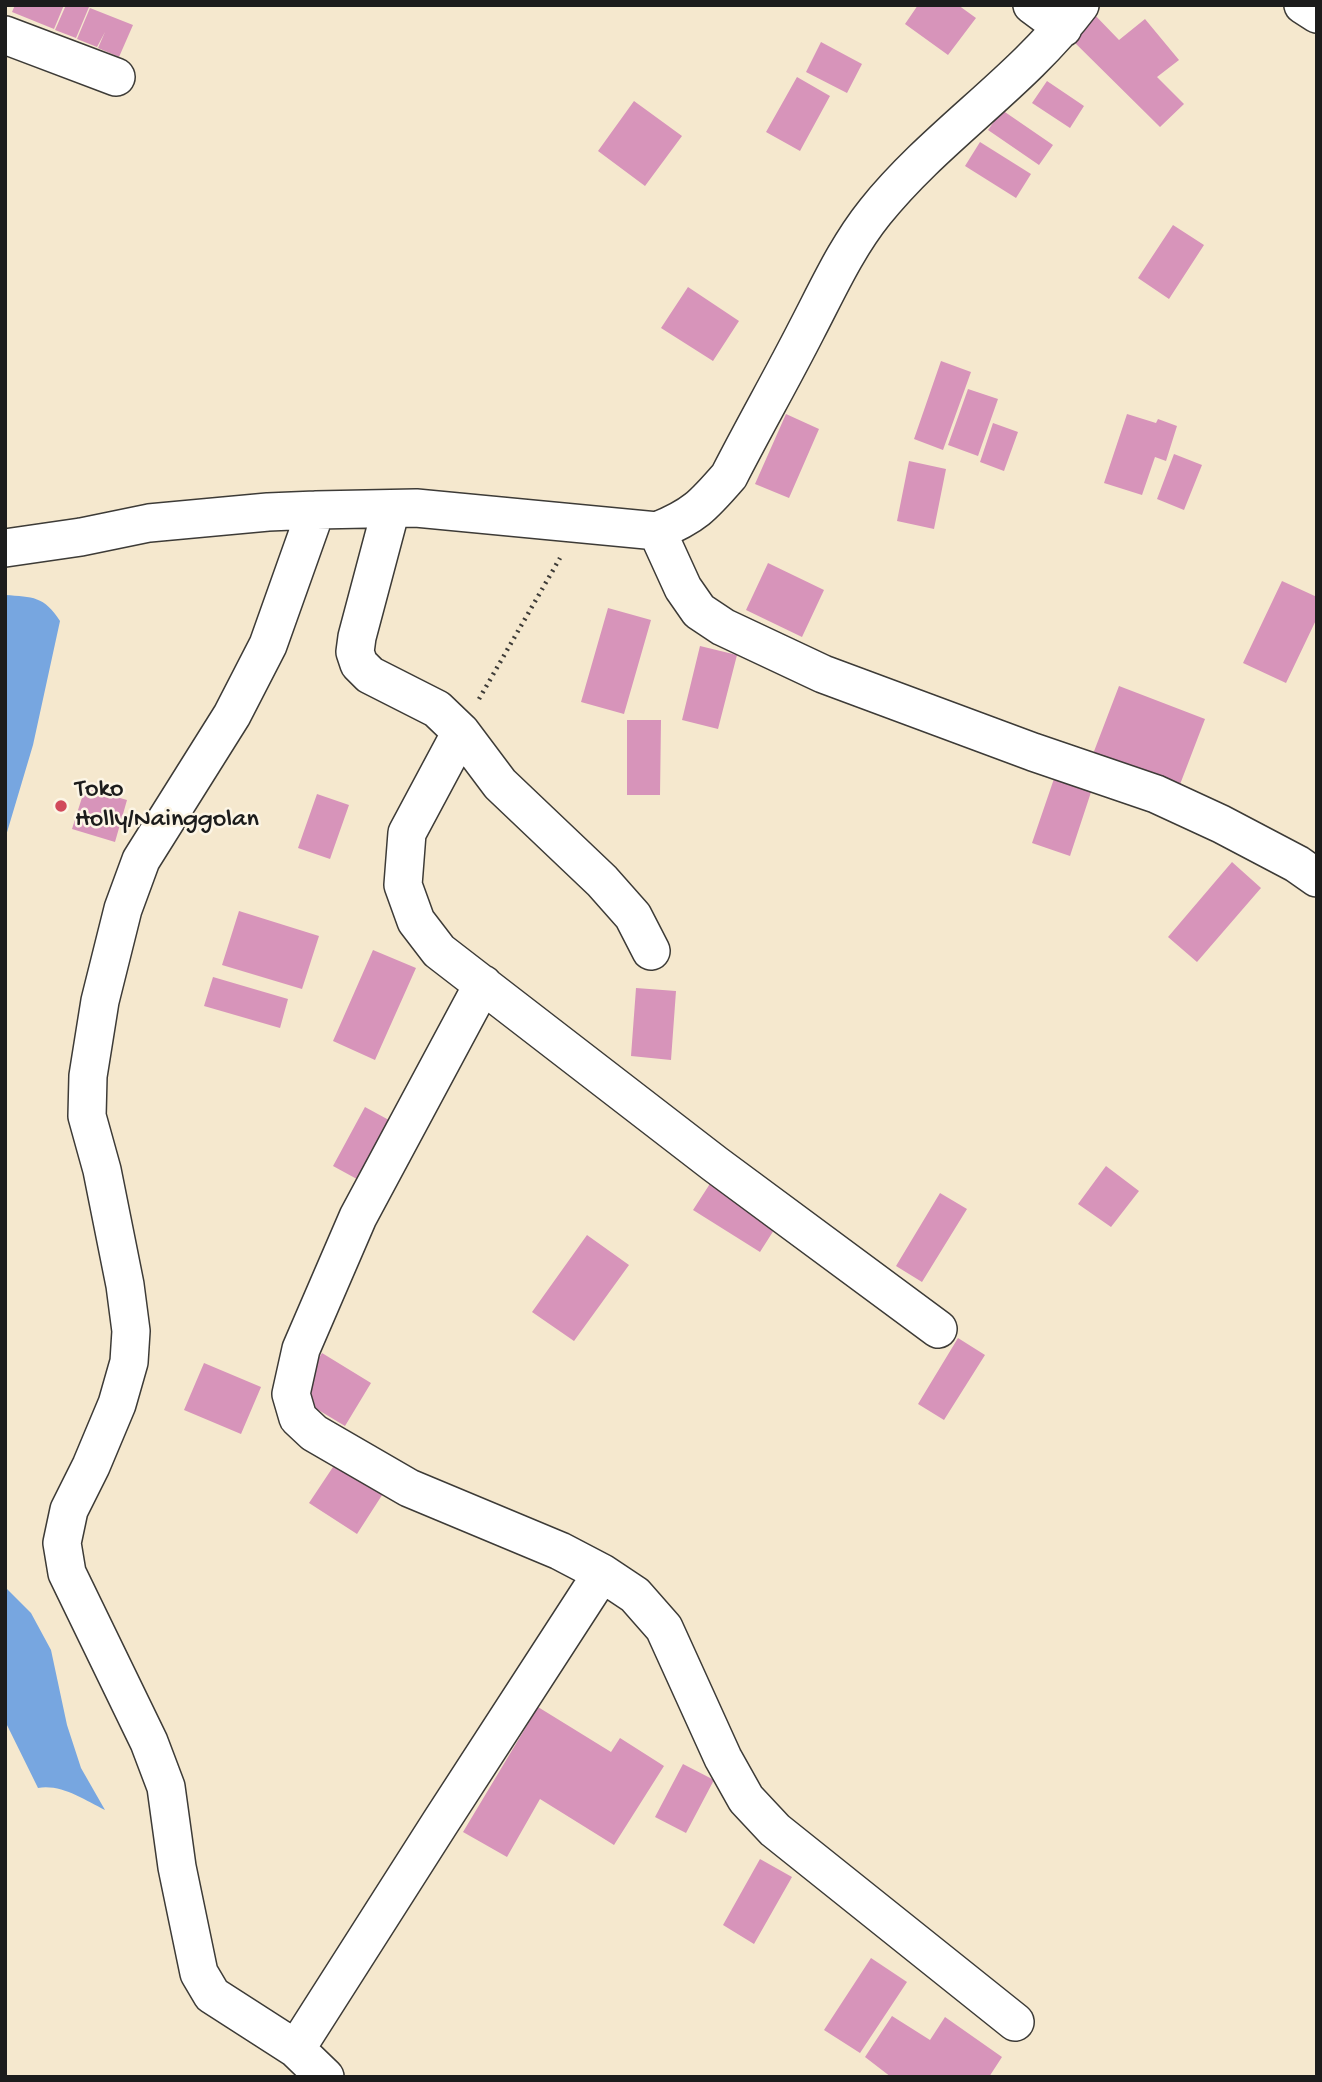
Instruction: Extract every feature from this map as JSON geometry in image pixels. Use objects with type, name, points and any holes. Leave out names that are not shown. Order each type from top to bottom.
[{"type":"street","points":[[5,548],[81,537],[149,523],[268,512],[416,508],[657,531],[687,519],[707,502],[729,476],[848,250],[874,213],[943,140],[1023,69],[1071,17],[1032,5]]},
{"type":"street","points":[[1303,5],[1317,14]]},
{"type":"street","points":[[5,35],[116,77]]},
{"type":"street","points":[[390,509],[357,637],[355,652],[359,664],[370,675],[438,709],[461,732],[500,784],[602,881],[633,916],[651,951]]},
{"type":"street","points":[[316,510],[268,645],[232,715],[141,860],[123,909],[104,988],[88,1076],[87,1116],[102,1170],[125,1285],[131,1331],[129,1362],[117,1404],[69,1510],[62,1542],[67,1573],[149,1742],[166,1787],[177,1867],[199,1973],[212,1995],[296,2049],[325,2077]]},
{"type":"street","points":[[657,531],[683,588],[699,611],[723,627],[823,674],[1033,752],[1156,794],[1286,858],[1317,878]]},
{"type":"street","points":[[461,732],[407,833],[403,885],[416,921],[439,951],[715,1164],[938,1329]]},
{"type":"street","points":[[483,984],[358,1217],[302,1349],[291,1394],[298,1418],[314,1433],[409,1488],[560,1551],[602,1573],[635,1595],[664,1628],[723,1758],[746,1799],[775,1830],[1015,2022]]},
{"type":"street","points":[[296,2049],[602,1573]]},
{"type":"path","points":[[461,732],[579,524]]},
{"type":"water","points":[[5,595],[37,599],[49,607],[60,621],[33,745],[5,839]]},
{"type":"water","points":[[5,1587],[31,1613],[51,1650],[67,1725],[81,1768],[105,1810],[56,1788],[38,1788],[5,1721]]},
{"type":"building","points":[[15,5],[64,5],[54,29],[12,12]]},
{"type":"building","points":[[66,5],[89,7],[76,38],[55,30]]},
{"type":"building","points":[[918,5],[958,5],[976,18],[948,55],[905,24]]},
{"type":"building","points":[[90,8],[133,25],[119,57],[98,48],[105,32],[97,47],[77,39]]},
{"type":"building","points":[[1091,11],[1119,40],[1145,19],[1179,60],[1157,77],[1184,104],[1160,127],[1067,35]]},
{"type":"building","points":[[821,42],[862,64],[847,93],[806,72]]},
{"type":"building","points":[[797,77],[830,96],[800,151],[766,132]]},
{"type":"building","points":[[1047,81],[1084,106],[1070,128],[1032,103]]},
{"type":"building","points":[[634,101],[682,136],[645,186],[598,151]]},
{"type":"building","points":[[1002,110],[1053,145],[1039,165],[988,130]]},
{"type":"building","points":[[980,142],[1031,174],[1016,198],[965,166]]},
{"type":"building","points":[[1173,225],[1204,245],[1169,299],[1138,278]]},
{"type":"building","points":[[688,287],[739,321],[713,361],[661,328]]},
{"type":"building","points":[[941,361],[971,372],[943,450],[914,439]]},
{"type":"building","points":[[968,389],[998,399],[978,456],[948,445]]},
{"type":"building","points":[[786,414],[819,429],[789,498],[755,484]]},
{"type":"building","points":[[1127,414],[1156,423],[1158,419],[1177,426],[1166,461],[1155,457],[1142,495],[1104,483]]},
{"type":"building","points":[[993,423],[1018,432],[1004,471],[980,462]]},
{"type":"building","points":[[1174,454],[1202,465],[1184,510],[1157,499]]},
{"type":"building","points":[[909,461],[946,469],[934,529],[897,521]]},
{"type":"building","points":[[768,563],[824,590],[802,637],[746,610]]},
{"type":"building","points":[[1282,581],[1317,597],[1317,618],[1286,683],[1243,663]]},
{"type":"building","points":[[608,608],[651,620],[624,714],[581,702]]},
{"type":"building","points":[[700,646],[737,655],[718,729],[682,720]]},
{"type":"building","points":[[1119,686],[1205,719],[1179,787],[1093,754]]},
{"type":"building","points":[[627,720],[661,720],[660,795],[627,795]]},
{"type":"building","points":[[1058,767],[1095,780],[1070,856],[1032,843]]},
{"type":"building","points":[[85,788],[127,800],[115,842],[72,829]]},
{"type":"building","points":[[317,794],[349,805],[330,859],[298,848]]},
{"type":"building","points":[[1232,862],[1261,888],[1197,962],[1168,937]]},
{"type":"building","points":[[239,911],[319,936],[302,989],[222,965]]},
{"type":"building","points":[[373,950],[416,968],[375,1060],[333,1041]]},
{"type":"building","points":[[213,977],[288,999],[280,1028],[204,1006]]},
{"type":"building","points":[[636,988],[676,991],[671,1060],[631,1056]]},
{"type":"building","points":[[365,1107],[398,1125],[366,1184],[333,1166]]},
{"type":"building","points":[[1106,1166],[1139,1191],[1111,1227],[1078,1204]]},
{"type":"building","points":[[715,1176],[781,1219],[760,1252],[693,1210]]},
{"type":"building","points":[[940,1193],[967,1209],[922,1282],[896,1266]]},
{"type":"building","points":[[587,1235],[629,1265],[574,1341],[532,1312]]},
{"type":"building","points":[[958,1338],[985,1355],[944,1420],[918,1404]]},
{"type":"building","points":[[322,1353],[371,1383],[345,1426],[295,1396]]},
{"type":"building","points":[[204,1363],[261,1387],[241,1434],[184,1410]]},
{"type":"building","points":[[339,1458],[386,1489],[357,1534],[309,1503]]},
{"type":"building","points":[[538,1707],[611,1752],[620,1738],[664,1766],[614,1845],[540,1799],[507,1857],[463,1832]]},
{"type":"building","points":[[683,1764],[714,1780],[686,1833],[655,1817]]},
{"type":"building","points":[[760,1859],[792,1877],[754,1944],[723,1925]]},
{"type":"building","points":[[871,1958],[907,1982],[860,2053],[824,2030]]},
{"type":"building","points":[[892,2016],[930,2040],[945,2017],[1002,2057],[989,2077],[891,2077],[865,2057]]},
{"type":"place","name":"Toko Holly/Nainggolan","points":[[61,806]]}]
